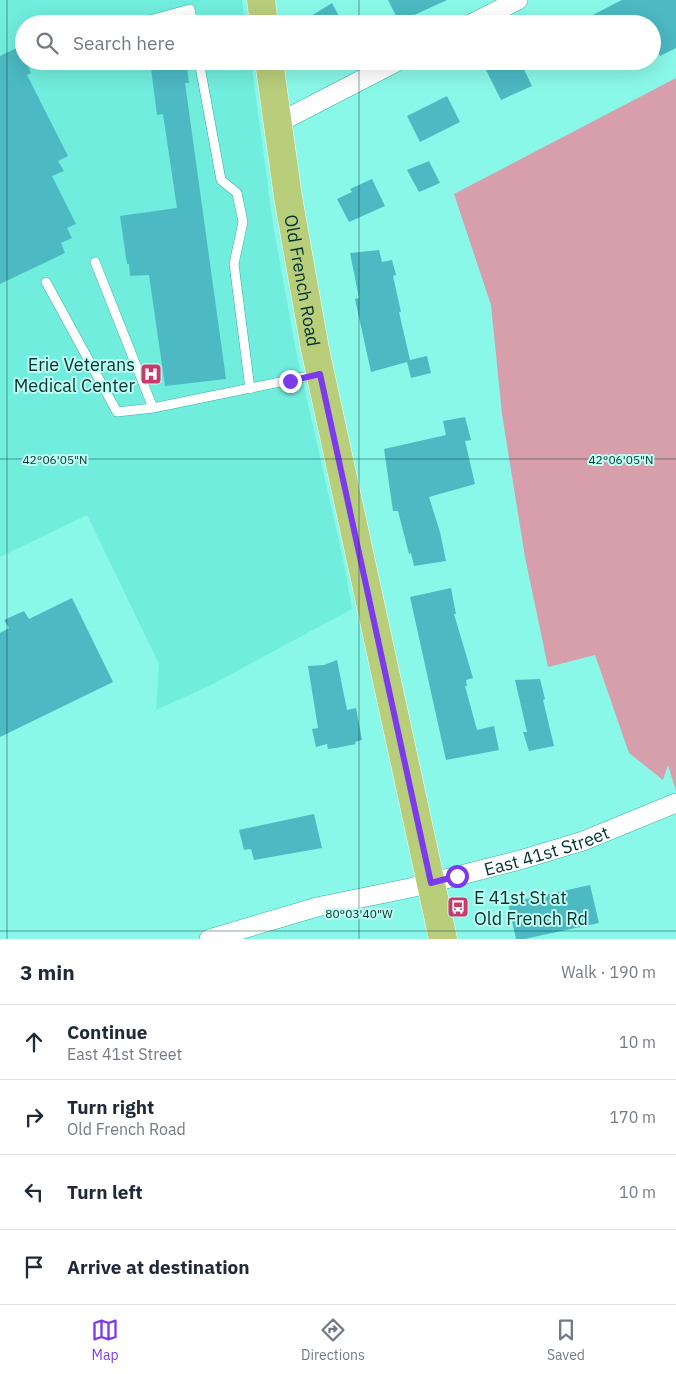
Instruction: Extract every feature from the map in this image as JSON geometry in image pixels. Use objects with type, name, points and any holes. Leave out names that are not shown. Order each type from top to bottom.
[{"type":"main road","points":[[261,0],[263,15]]},
{"type":"main road","name":"Old French Road","points":[[270,70],[304,294],[443,939]]},
{"type":"street","points":[[489,15],[518,0]]},
{"type":"street","points":[[278,123],[381,70]]},
{"type":"street","name":"East 41st Street","points":[[209,939],[317,907],[431,883],[520,860],[583,841],[676,803]]},
{"type":"lane","points":[[168,15],[190,9],[191,15]]},
{"type":"lane","points":[[202,70],[221,180],[237,193],[243,222],[234,264],[250,389]]},
{"type":"lane","points":[[96,262],[153,408]]},
{"type":"lane","points":[[46,282],[117,412],[153,408],[320,374]]},
{"type":"shaded area","name":"Erie Veterans Medical Center","points":[[0,0],[242,0],[244,15],[15,15],[15,70],[252,70],[273,224],[295,346],[345,568],[352,609],[209,686],[156,710],[159,664],[87,515],[0,557]]},
{"type":"shaded area","points":[[676,78],[676,791],[668,765],[663,780],[629,753],[595,655],[548,667],[525,557],[502,414],[491,305],[454,194]]},
{"type":"building","points":[[388,0],[447,0],[414,15],[396,15]]},
{"type":"building","points":[[622,0],[676,0],[676,48],[661,56],[661,15],[593,15]]},
{"type":"building","points":[[332,3],[338,15],[313,15]]},
{"type":"building","points":[[15,49],[15,70],[30,70],[31,73],[27,75],[68,156],[58,161],[64,171],[52,176],[76,224],[67,228],[72,238],[61,243],[65,253],[0,284],[0,56]]},
{"type":"building","points":[[151,70],[187,70],[189,83],[185,83],[226,379],[165,386],[149,275],[130,276],[120,216],[177,208],[163,114],[157,115]]},
{"type":"building","points":[[486,70],[524,70],[532,86],[501,100]]},
{"type":"building","points":[[447,96],[460,122],[420,142],[407,116]]},
{"type":"building","points":[[429,161],[440,183],[419,192],[407,170]]},
{"type":"building","points":[[372,179],[385,206],[349,222],[337,199],[352,192],[350,189]]},
{"type":"building","points":[[379,250],[382,262],[392,260],[396,275],[393,276],[401,312],[399,312],[410,360],[427,356],[431,373],[411,378],[407,362],[371,372],[355,299],[359,298],[350,253]]},
{"type":"building","points":[[465,417],[471,440],[465,441],[475,484],[429,497],[440,532],[446,561],[414,566],[398,511],[393,511],[384,449],[446,435],[443,421]]},
{"type":"building","points":[[451,588],[456,614],[454,614],[473,678],[466,680],[467,686],[465,686],[477,730],[494,726],[499,750],[446,760],[410,597]]},
{"type":"building","points":[[72,598],[113,682],[0,737],[0,633],[9,628],[4,620],[24,611],[29,619]]},
{"type":"building","points":[[337,660],[347,710],[356,708],[362,740],[355,742],[356,744],[336,748],[328,749],[327,744],[316,747],[312,729],[318,728],[308,666],[324,665]]},
{"type":"building","points":[[540,679],[554,746],[529,751],[523,732],[527,732],[515,680]]},
{"type":"building","points":[[314,814],[322,848],[254,860],[251,849],[244,850],[239,830]]},
{"type":"building","points":[[590,885],[599,923],[524,939],[516,939],[508,903]]},
{"type":"place","name":"Erie Veterans Medical Center","points":[[151,374]]},
{"type":"place","name":"E 41st St at Old French Rd","points":[[458,907]]},
{"type":"route","points":[[290,381],[320,374],[431,883],[457,876]]}]
